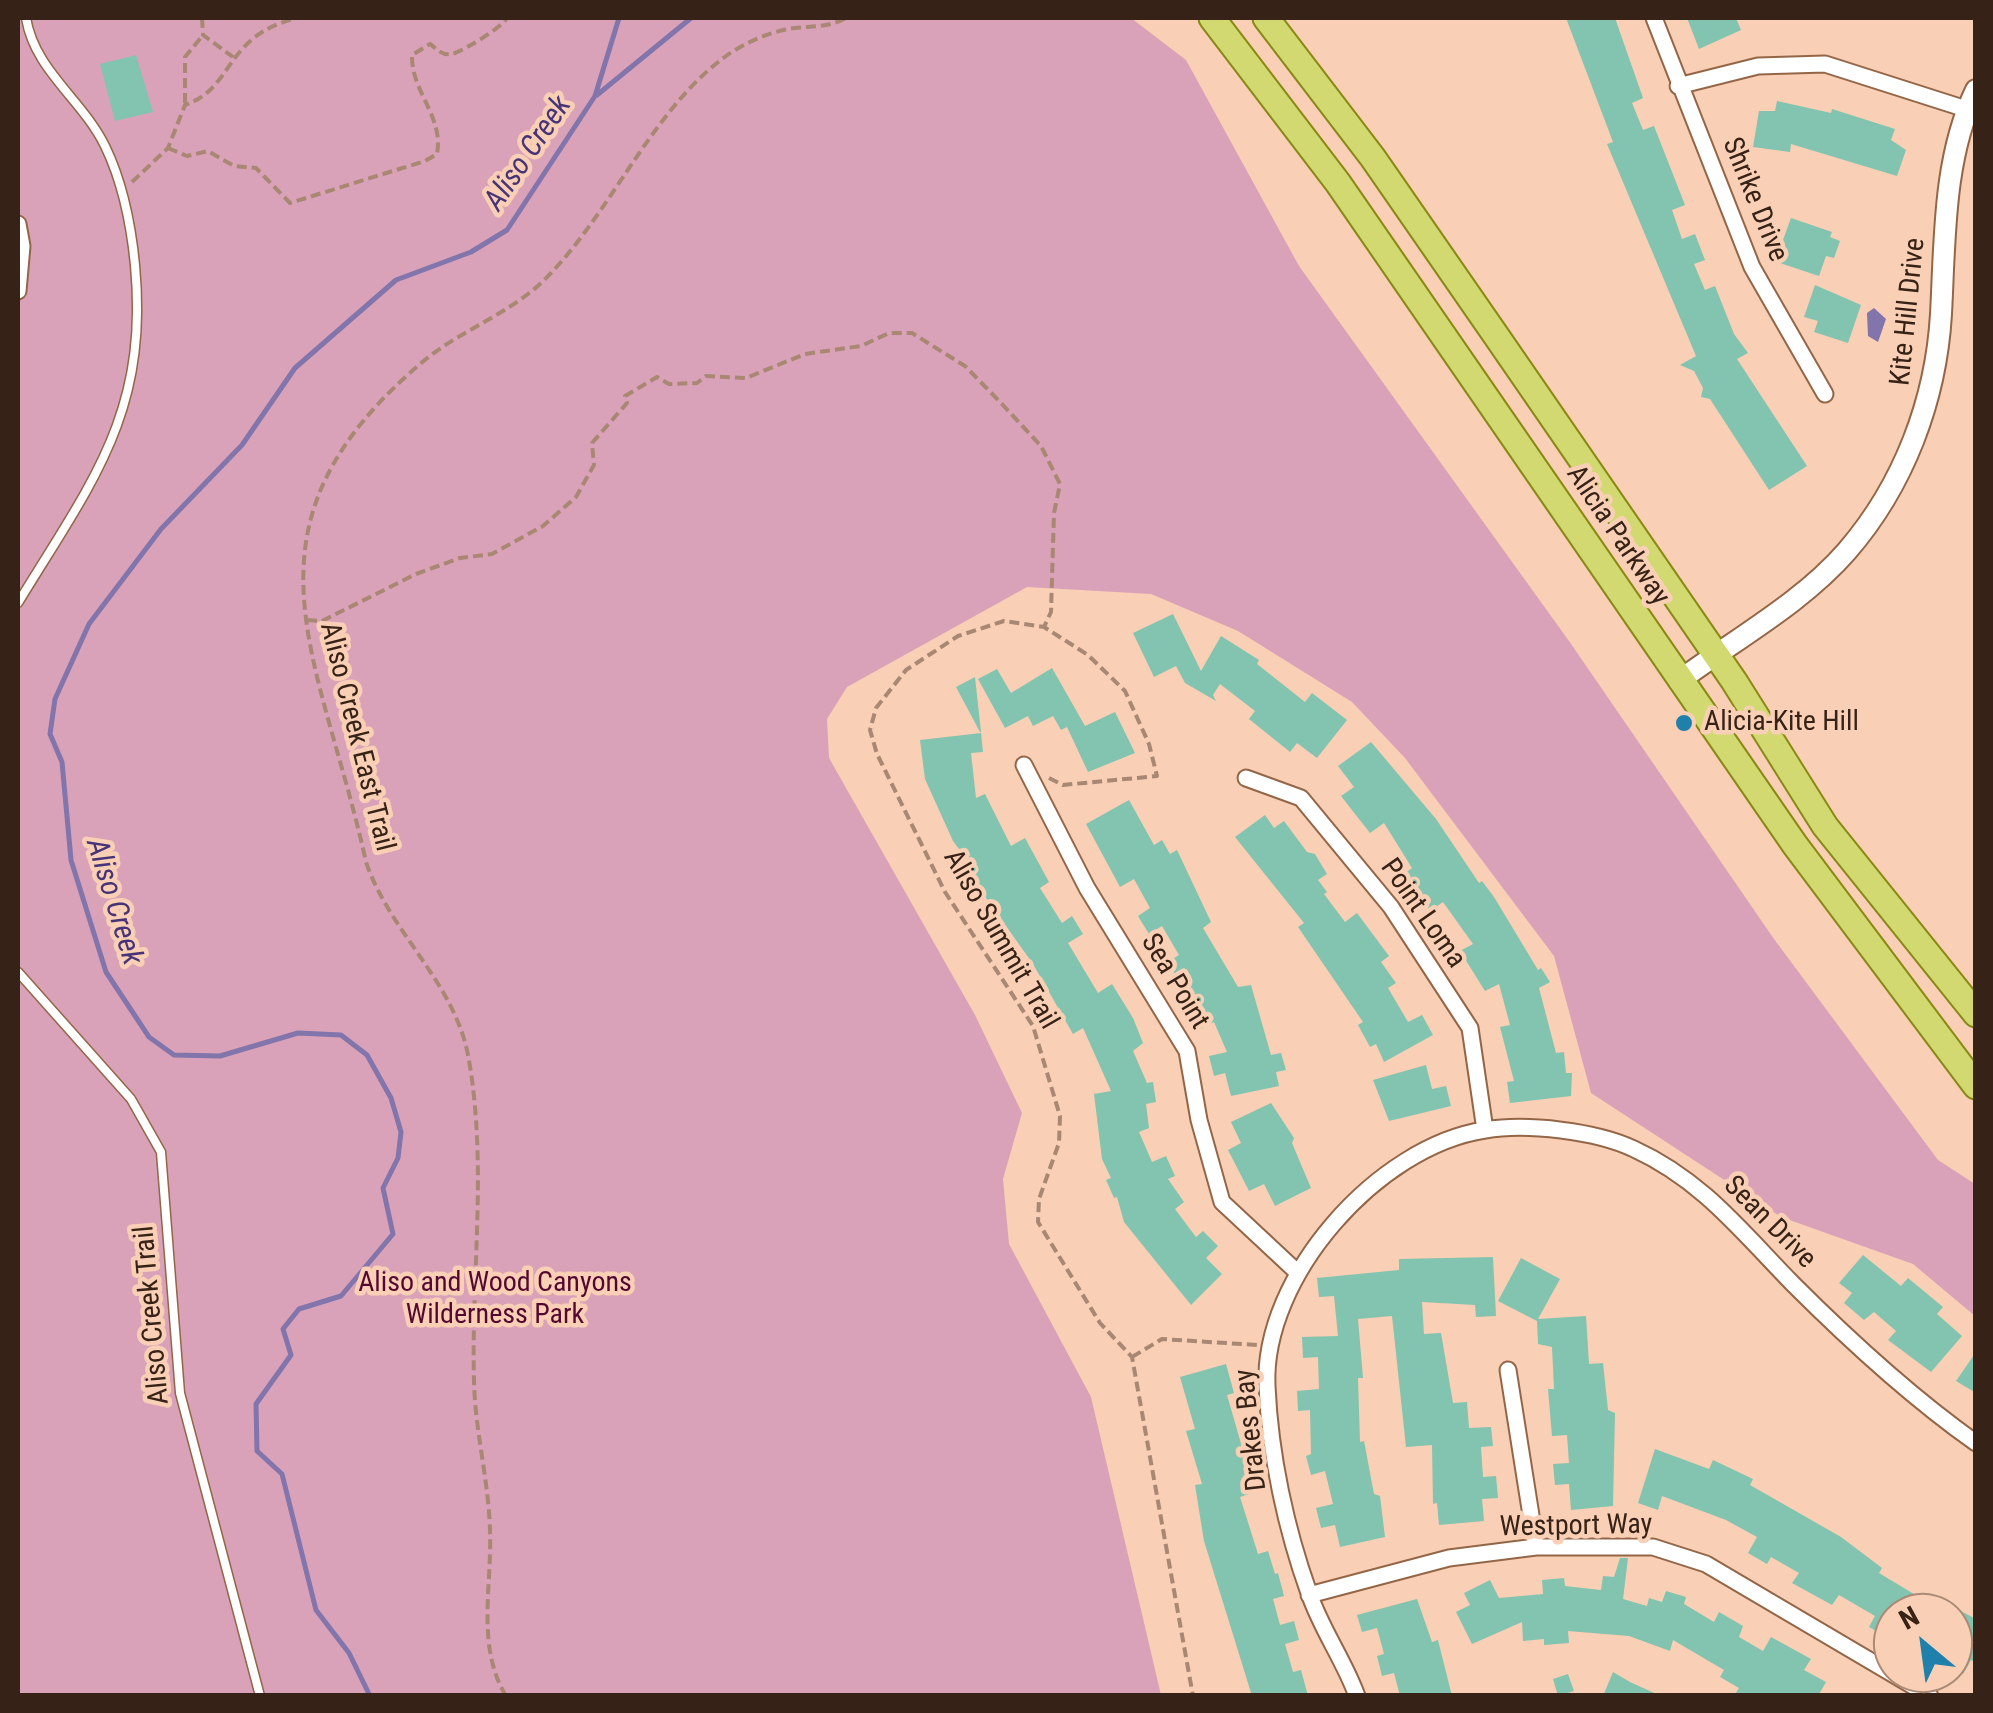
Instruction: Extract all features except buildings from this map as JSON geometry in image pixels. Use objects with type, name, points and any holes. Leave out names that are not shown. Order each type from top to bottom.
[{"type":"main road","name":"Alicia Parkway","points":[[1212,18],[1338,183],[1678,681],[1976,1086]]},
{"type":"main road","name":"Alicia Parkway","points":[[1266,18],[1374,158],[1715,654],[1825,826],[1976,1014]]},
{"type":"street","name":"Shrike Drive","points":[[1654,18],[1752,267],[1824,394]]},
{"type":"street","points":[[1678,86],[1758,66],[1825,64],[1971,100]]},
{"type":"street","name":"Kite Hill Drive","points":[[1678,681],[1798,596],[1847,551],[1888,490],[1913,442],[1931,392],[1952,166],[1971,100]]},
{"type":"street","points":[[18,224],[22,246],[18,291]]},
{"type":"street","name":"Sea Point","points":[[1024,765],[1087,888],[1187,1051],[1199,1120],[1222,1202],[1298,1272]]},
{"type":"street","name":"Point Loma","points":[[1246,778],[1301,798],[1391,907],[1470,1028],[1485,1130]]},
{"type":"street","name":"Drakes Bay","points":[[1357,1696],[1309,1595],[1280,1485],[1267,1384],[1272,1330],[1298,1272],[1341,1214],[1408,1158],[1485,1130]]},
{"type":"street","name":"Sean Drive","points":[[1485,1130],[1574,1131],[1629,1147],[1680,1172],[1730,1215],[1794,1284],[1878,1363],[1976,1442]]},
{"type":"street","points":[[1508,1370],[1536,1547]]},
{"type":"street","name":"Westport Way","points":[[1309,1595],[1449,1558],[1536,1547],[1653,1547],[1706,1564],[1930,1696]]},
{"type":"lane","points":[[18,603],[96,474],[125,411],[135,364],[139,308],[122,189],[88,116],[30,41],[26,18]]},
{"type":"lane","name":"Aliso Creek Trail","points":[[18,972],[131,1098],[161,1152],[180,1393],[260,1696]]},
{"type":"path","points":[[122,189],[168,148],[185,105],[184,57],[203,35],[202,18]]},
{"type":"path","points":[[185,105],[210,93],[232,57],[263,29],[297,18]]},
{"type":"path","points":[[168,148],[187,156],[208,152],[234,166],[256,168],[290,203],[425,160],[437,154],[440,130],[411,70],[412,55],[430,44],[441,54],[454,54],[495,33],[507,18]]},
{"type":"path","name":"Aliso Creek East Trail","points":[[506,1696],[489,1651],[490,1533],[474,1382],[478,1272],[468,1056],[451,1008],[370,874],[307,620],[301,570],[309,516],[334,462],[376,410],[438,351],[544,280],[690,92],[724,57],[776,32],[826,26],[846,18]]},
{"type":"path","points":[[203,35],[232,57]]},
{"type":"path","points":[[307,620],[322,621],[416,574],[460,558],[492,554],[542,526],[576,497],[594,465],[592,443],[627,403],[625,396],[639,384],[657,377],[669,384],[689,380],[697,383],[706,376],[746,378],[805,354],[862,346],[889,333],[912,333],[965,366],[1041,446],[1060,484],[1054,512],[1051,612],[1044,626],[1088,655],[1125,690],[1149,744],[1157,776],[1063,786],[1024,765]]},
{"type":"path","name":"Aliso Summit Trail","points":[[1044,626],[1004,621],[958,636],[906,670],[876,708],[870,730],[877,754],[944,892],[1033,1026],[1060,1116],[1059,1142],[1039,1199],[1038,1222],[1100,1323],[1132,1357]]},
{"type":"path","points":[[1193,1696],[1132,1357],[1162,1339],[1270,1346]]},
{"type":"green space","name":"Aliso and Wood Canyons Wilderness Park","points":[[18,18],[1131,18],[1186,60],[1299,266],[1569,641],[1774,939],[1938,1160],[1975,1184],[1975,1316],[1913,1264],[1781,1217],[1591,1093],[1554,956],[1405,758],[1352,702],[1238,631],[1151,594],[1027,587],[847,687],[827,719],[829,758],[975,1015],[1022,1113],[1003,1179],[1009,1244],[1091,1397],[1161,1695],[18,1695]]},
{"type":"shaded area","points":[[1874,308],[1886,319],[1878,342],[1868,336],[1867,313]]},
{"type":"waterway","name":"Aliso Creek","points":[[370,1696],[349,1653],[316,1610],[282,1474],[257,1451],[256,1404],[291,1355],[283,1329],[299,1309],[341,1296],[393,1234],[383,1188],[398,1158],[401,1132],[391,1098],[367,1055],[341,1035],[298,1033],[220,1056],[174,1055],[149,1037],[106,972],[71,860],[62,762],[50,734],[55,699],[89,624],[161,529],[242,445],[295,368],[396,280],[471,252],[507,230],[595,96],[619,18]]},
{"type":"waterway","points":[[597,95],[691,18]]},
{"type":"place","name":"Alicia-Kite Hill","points":[[1684,723]]}]
